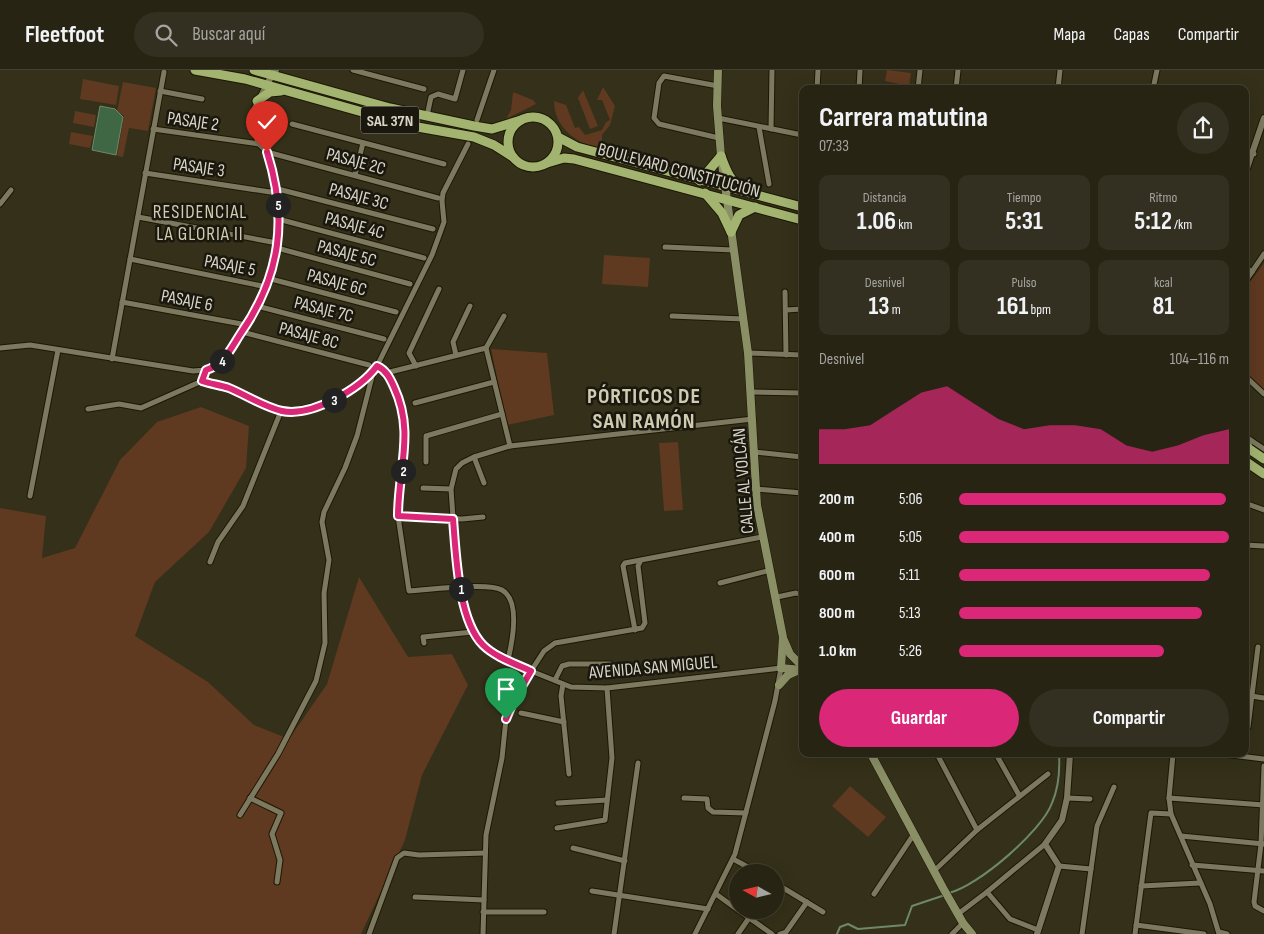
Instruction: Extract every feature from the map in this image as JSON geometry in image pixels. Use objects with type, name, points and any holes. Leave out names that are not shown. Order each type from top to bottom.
[{"type":"highway","name":"SAL 37N","points":[[195,70],[245,79],[412,126],[474,137],[494,144],[521,164],[529,167],[547,163]]},
{"type":"highway","name":"SAL 37N","points":[[254,70],[274,72],[288,79],[427,117],[492,129],[531,117],[544,119],[553,128],[558,137]]},
{"type":"highway","points":[[282,70],[288,79]]},
{"type":"highway","points":[[245,79],[254,86],[257,101],[270,92],[286,91]]},
{"type":"highway","points":[[513,157],[509,149],[508,138],[513,128],[521,120]]},
{"type":"highway","points":[[547,163],[556,152],[558,137]]},
{"type":"highway","name":"BOULEVARD CONSTITUCIÓN","points":[[558,137],[576,148],[799,206]]},
{"type":"highway","points":[[700,181],[720,156],[735,184],[757,196]]},
{"type":"highway","name":"BOULEVARD CONSTITUCIÓN","points":[[547,163],[564,158],[574,159],[704,192],[799,219]]},
{"type":"highway","points":[[704,192],[722,213],[731,232]]},
{"type":"highway","points":[[731,232],[739,215],[756,207]]},
{"type":"highway","points":[[1249,447],[1264,459]]},
{"type":"highway","points":[[1249,464],[1264,474]]},
{"type":"main road","name":"CALLE AL VOLCÁN","points":[[718,70],[720,156],[748,352],[752,392],[756,489],[762,537],[777,597],[782,636],[781,668]]},
{"type":"main road","points":[[782,636],[789,651],[799,664]]},
{"type":"main road","points":[[781,668],[799,668]]},
{"type":"main road","points":[[779,684],[788,675],[799,670]]},
{"type":"main road","points":[[874,757],[943,888],[963,923],[972,934]]},
{"type":"street","points":[[353,70],[424,89]]},
{"type":"street","points":[[427,117],[431,98],[438,94],[455,99],[463,70]]},
{"type":"street","points":[[477,120],[494,70]]},
{"type":"street","points":[[771,129],[772,70]]},
{"type":"street","points":[[818,70],[818,85]]},
{"type":"street","points":[[859,85],[860,70]]},
{"type":"street","points":[[918,85],[920,70]]},
{"type":"street","points":[[956,85],[958,70]]},
{"type":"street","points":[[1058,85],[1060,70]]},
{"type":"street","points":[[1155,85],[1157,70]]},
{"type":"street","points":[[112,359],[164,72]]},
{"type":"street","points":[[0,348],[30,345],[194,371],[206,370],[220,364],[247,326],[271,279],[277,245],[278,189],[267,152],[259,144],[253,129],[254,109],[274,72]]},
{"type":"street","points":[[718,86],[664,76],[658,83],[654,118],[659,124],[719,138]]},
{"type":"street","points":[[160,92],[202,99]]},
{"type":"street","points":[[718,118],[799,134]]},
{"type":"street","points":[[1249,165],[1264,118]]},
{"type":"street","points":[[292,124],[444,164]]},
{"type":"street","points":[[759,127],[769,184]]},
{"type":"street","name":"PASAJE 2","points":[[154,129],[259,144]]},
{"type":"street","points":[[355,175],[364,143]]},
{"type":"street","points":[[88,409],[119,404],[141,408],[202,381],[227,387],[281,411],[296,411],[329,402],[355,389],[377,366],[442,230],[443,193],[468,144]]},
{"type":"street","name":"PASAJE 2C","points":[[267,152],[438,198]]},
{"type":"street","points":[[1249,153],[1254,154]]},
{"type":"street","name":"PASAJE 3","points":[[146,173],[270,192],[278,189]]},
{"type":"street","name":"PASAJE 3C","points":[[278,189],[433,229]]},
{"type":"street","points":[[0,204],[11,190]]},
{"type":"street","name":"PASAJE 5C","points":[[138,217],[277,245],[410,284]]},
{"type":"street","name":"PASAJE 4C","points":[[278,219],[424,258]]},
{"type":"street","points":[[665,247],[733,250]]},
{"type":"street","points":[[1249,276],[1264,254]]},
{"type":"street","name":"PASAJE 5","points":[[130,260],[267,286]]},
{"type":"street","name":"PASAJE 6C","points":[[271,279],[396,312]]},
{"type":"street","points":[[416,366],[409,353],[439,289]]},
{"type":"street","points":[[786,292],[786,355]]},
{"type":"street","name":"PASAJE 6","points":[[122,302],[247,326]]},
{"type":"street","name":"PASAJE 7C","points":[[257,306],[384,339]]},
{"type":"street","points":[[456,355],[453,342],[470,306]]},
{"type":"street","points":[[786,310],[799,309]]},
{"type":"street","points":[[504,316],[486,348],[510,446]]},
{"type":"street","points":[[672,316],[743,319]]},
{"type":"street","name":"PASAJE 8C","points":[[242,332],[369,366]]},
{"type":"street","points":[[386,373],[486,348]]},
{"type":"street","points":[[30,496],[58,350]]},
{"type":"street","points":[[748,352],[799,355]]},
{"type":"street","points":[[377,366],[386,373],[401,403],[405,422],[398,516],[409,591],[460,588],[493,588],[501,590],[507,595],[514,623],[514,635],[508,660]]},
{"type":"street","points":[[202,381],[206,370]]},
{"type":"street","points":[[240,815],[278,754],[316,682],[325,643],[324,594],[329,560],[322,522],[324,512],[345,468],[357,436],[373,372]]},
{"type":"street","points":[[1249,380],[1264,394]]},
{"type":"street","points":[[415,403],[494,382]]},
{"type":"street","points":[[752,392],[799,393]]},
{"type":"street","points":[[210,562],[218,542],[243,506],[281,411]]},
{"type":"street","points":[[426,462],[426,436],[502,414]]},
{"type":"street","points":[[424,643],[423,638],[473,632],[457,575],[451,489],[456,469],[462,463],[474,457],[510,446],[753,419]]},
{"type":"street","points":[[1249,445],[1264,449]]},
{"type":"street","points":[[755,452],[799,457]]},
{"type":"street","points":[[474,457],[484,483]]},
{"type":"street","points":[[423,488],[451,489]]},
{"type":"street","points":[[756,489],[799,493]]},
{"type":"street","points":[[1249,504],[1264,510]]},
{"type":"street","points":[[398,516],[453,519],[483,517]]},
{"type":"street","points":[[635,630],[623,566],[625,563],[640,562],[762,537]]},
{"type":"street","points":[[1249,545],[1264,546]]},
{"type":"street","points":[[483,934],[486,834],[502,758],[506,719],[514,700],[544,651],[556,643],[642,628],[645,623],[638,566],[640,562]]},
{"type":"street","points":[[720,583],[771,570]]},
{"type":"street","points":[[777,597],[799,594]]},
{"type":"street","name":"AVENIDA SAN MIGUEL","points":[[473,632],[484,646],[508,660],[571,687],[607,688],[781,668]]},
{"type":"street","points":[[1249,719],[1258,647]]},
{"type":"street","points":[[554,680],[562,666],[569,664],[610,664]]},
{"type":"street","name":"CALLE AL VOLCÁN","points":[[695,934],[733,858],[779,684],[781,668]]},
{"type":"street","points":[[563,684],[561,696],[569,774]]},
{"type":"street","points":[[557,828],[605,820],[612,758],[607,688]]},
{"type":"street","points":[[1249,696],[1264,698]]},
{"type":"street","points":[[521,713],[564,722]]},
{"type":"street","points":[[939,757],[977,830]]},
{"type":"street","points":[[998,757],[1019,795]]},
{"type":"street","points":[[956,910],[987,892],[1045,844],[1062,820],[1067,798],[1070,757]]},
{"type":"street","points":[[1173,757],[1169,798],[1171,814],[1210,904],[1219,933],[1227,934]]},
{"type":"street","points":[[1248,757],[1264,759]]},
{"type":"street","points":[[614,934],[638,763]]},
{"type":"street","points":[[1264,766],[1261,871],[1254,902],[1254,906],[1264,911]]},
{"type":"street","points":[[934,871],[977,830],[1048,774]]},
{"type":"street","points":[[1082,934],[1097,826],[1114,787]]},
{"type":"street","points":[[250,798],[281,813],[272,834],[280,860],[277,882]]},
{"type":"street","points":[[684,798],[707,799],[708,808],[713,812],[746,813]]},
{"type":"street","points":[[1067,798],[1090,799]]},
{"type":"street","points":[[1169,798],[1264,805]]},
{"type":"street","points":[[558,803],[607,800]]},
{"type":"street","points":[[1135,934],[1151,813],[1171,814]]},
{"type":"street","points":[[874,894],[914,834]]},
{"type":"street","points":[[1181,836],[1262,844]]},
{"type":"street","points":[[1045,844],[1059,866]]},
{"type":"street","points":[[573,848],[625,861]]},
{"type":"street","points":[[369,934],[398,858],[404,853],[419,855],[485,853]]},
{"type":"street","points":[[733,858],[743,864]]},
{"type":"street","points":[[1192,865],[1261,871]]},
{"type":"street","points":[[1059,866],[1091,869]]},
{"type":"street","points":[[987,892],[1010,919],[1038,932],[1059,866]]},
{"type":"street","points":[[1141,886],[1200,883]]},
{"type":"street","points":[[784,888],[823,912]]},
{"type":"street","points":[[592,891],[708,909]]},
{"type":"street","points":[[716,894],[729,903]]},
{"type":"street","points":[[415,897],[484,900]]},
{"type":"street","points":[[780,934],[786,932],[807,902]]},
{"type":"street","points":[[483,912],[544,912]]},
{"type":"street","points":[[738,934],[748,919]]},
{"type":"street","points":[[750,919],[772,934]]},
{"type":"street","points":[[952,934],[963,923]]},
{"type":"street","points":[[1136,924],[1204,934]]},
{"type":"shaded area","points":[[887,70],[911,73],[909,85],[885,81]]},
{"type":"shaded area","points":[[83,79],[119,86],[116,105],[80,99]]},
{"type":"shaded area","points":[[123,82],[156,88],[148,131],[129,128],[123,157],[117,156],[124,116],[117,111]]},
{"type":"shaded area","points":[[603,87],[615,106],[610,125],[602,135],[602,148],[599,149],[582,143],[562,126],[555,110],[554,101],[566,105],[575,128],[579,127],[585,135],[602,130],[606,122],[610,120],[602,100],[597,100]]},
{"type":"shaded area","points":[[583,90],[598,126],[590,129],[578,98]]},
{"type":"shaded area","points":[[513,92],[533,100],[536,104],[506,119],[511,110]]},
{"type":"shaded area","points":[[100,106],[115,109],[123,117],[116,155],[92,150]]},
{"type":"shaded area","points":[[75,111],[96,115],[94,127],[73,123]]},
{"type":"shaded area","points":[[71,132],[93,136],[90,148],[69,144]]},
{"type":"shaded area","points":[[604,255],[650,258],[648,287],[602,284]]},
{"type":"shaded area","points":[[1264,263],[1264,391],[1249,376],[1249,284]]},
{"type":"shaded area","points":[[491,349],[547,353],[554,415],[507,425]]},
{"type":"shaded area","points":[[201,407],[249,426],[246,468],[209,532],[155,582],[135,636],[208,682],[254,725],[289,739],[327,684],[359,577],[408,657],[452,654],[468,685],[422,775],[405,840],[361,934],[0,934],[0,508],[46,516],[42,558],[75,548],[120,460],[157,422]]},
{"type":"shaded area","points":[[678,442],[683,510],[664,511],[659,443]]},
{"type":"shaded area","points":[[850,786],[886,817],[868,837],[832,806]]},
{"type":"waterway","points":[[949,893],[976,880],[992,869],[1036,828],[1046,815],[1056,791],[1059,757]]},
{"type":"waterway","points":[[837,934],[840,927],[848,924],[858,929],[905,925],[912,906],[945,895]]},
{"type":"district","name":"RESIDENCIAL LA GLORIA II","points":[[200,222]]},
{"type":"district","name":"PÓRTICOS DE SAN RAMÓN","points":[[644,408]]},
{"type":"route","points":[[267,152],[278,189],[278,248],[271,279],[247,326],[220,364],[206,370],[202,381],[227,387],[281,411],[291,412],[329,402],[355,389],[377,366],[384,370],[399,397],[405,416],[405,448],[398,516],[453,519],[457,575],[471,629],[484,646],[531,671],[514,700],[506,719]]}]
